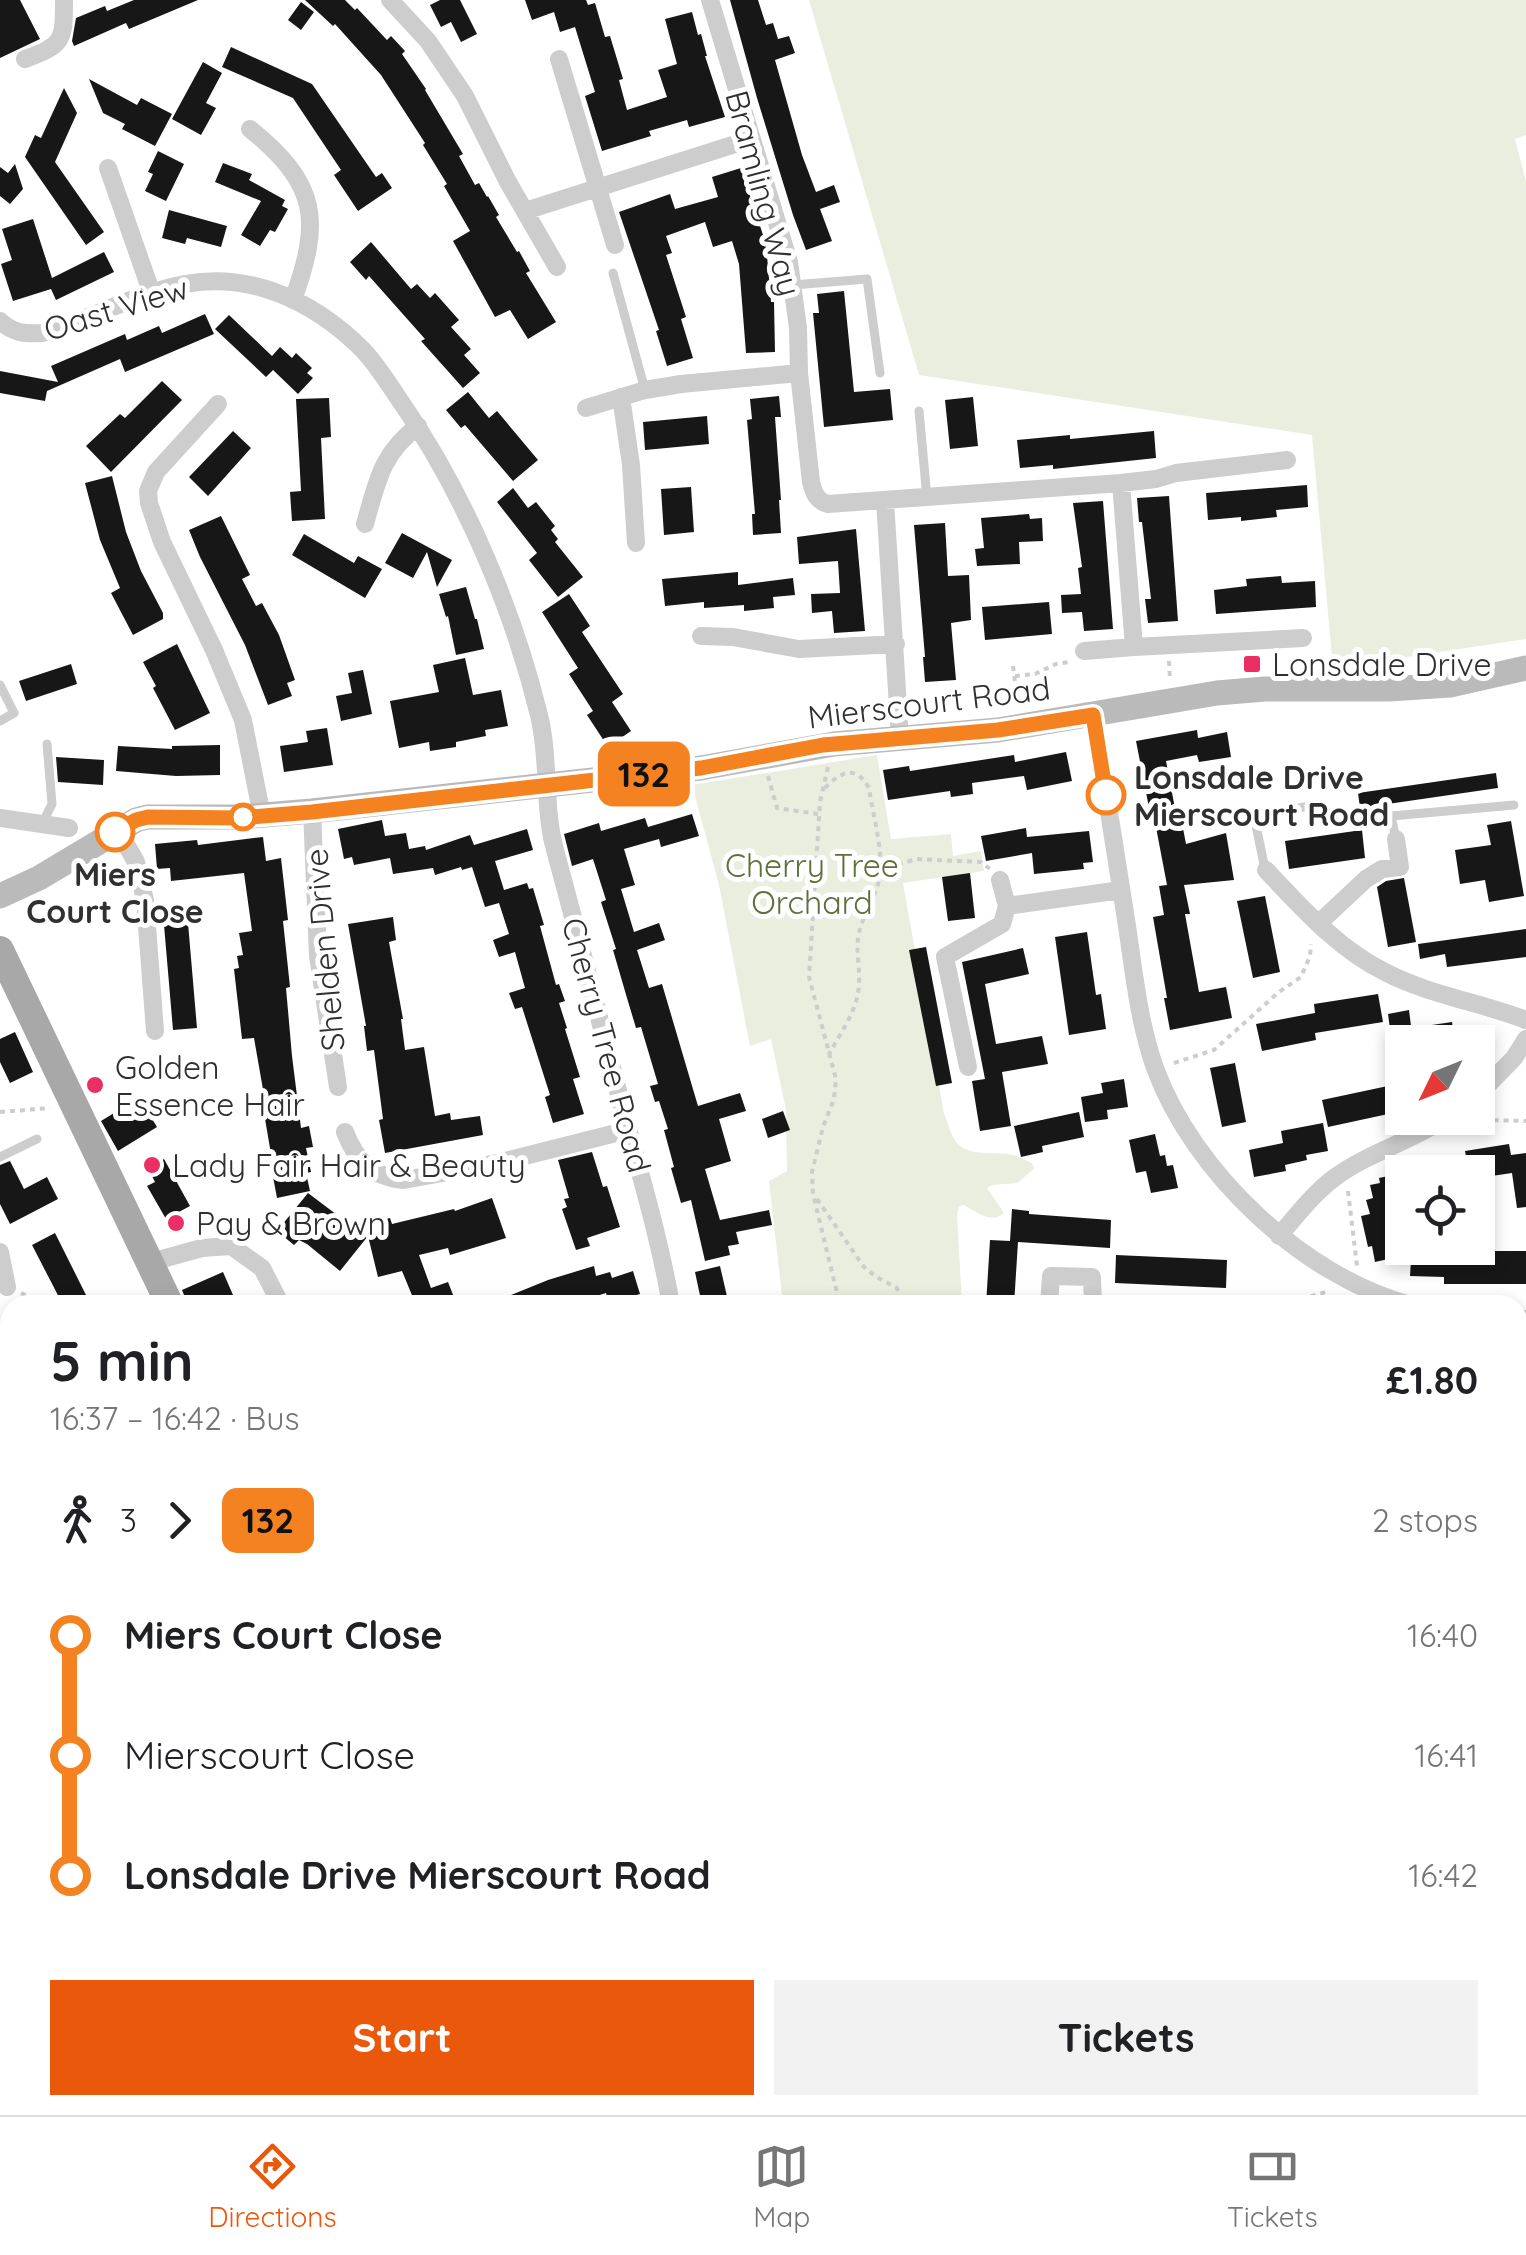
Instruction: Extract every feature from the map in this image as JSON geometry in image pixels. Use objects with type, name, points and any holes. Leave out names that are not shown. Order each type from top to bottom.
[{"type":"main road","points":[[4,967],[166,1295]]},
{"type":"street","points":[[25,59],[50,50],[64,31],[64,0]]},
{"type":"street","points":[[390,0],[428,41],[453,76],[556,267]]},
{"type":"street","name":"Bramling Way","points":[[710,0],[785,246],[793,285],[811,482],[817,498],[828,504],[1121,483],[1287,460]]},
{"type":"street","points":[[559,59],[615,245]]},
{"type":"street","points":[[250,129],[292,170],[309,205],[310,240],[293,300]]},
{"type":"street","points":[[525,210],[751,139]]},
{"type":"street","points":[[108,168],[151,290]]},
{"type":"street","name":"Oast View","points":[[0,321],[16,332],[42,332],[151,290],[224,282],[272,291],[342,330],[364,351],[418,426],[453,489],[506,612],[539,715],[547,785]]},
{"type":"street","points":[[586,408],[645,390],[681,384],[800,373]]},
{"type":"street","points":[[621,397],[632,465],[636,542]]},
{"type":"street","points":[[218,404],[156,472],[148,491],[149,503],[162,542],[243,720],[262,816]]},
{"type":"street","points":[[365,524],[386,460],[403,437],[418,426]]},
{"type":"street","points":[[1121,483],[1134,647]]},
{"type":"street","points":[[885,501],[900,738]]},
{"type":"street","points":[[701,636],[733,636],[799,649],[896,644]]},
{"type":"street","points":[[1081,656],[1134,647],[1303,638]]},
{"type":"street","name":"Mierscourt Road","points":[[0,896],[40,878],[136,820],[160,816],[312,812],[701,768],[834,744],[998,730],[1265,688],[1389,689],[1450,685],[1526,668]]},
{"type":"street","points":[[1093,715],[1139,1005],[1156,1069],[1179,1116],[1217,1172],[1280,1236],[1354,1284],[1379,1295]]},
{"type":"street","name":"Cherry Tree Road","points":[[547,785],[550,830],[669,1295]]},
{"type":"street","name":"Shelden Drive","points":[[312,812],[318,956],[338,1088]]},
{"type":"street","points":[[0,818],[69,828]]},
{"type":"street","points":[[118,830],[136,862],[146,900],[155,1030]]},
{"type":"street","points":[[1323,927],[1366,879],[1382,869],[1400,867],[1396,839]]},
{"type":"street","points":[[1266,870],[1323,927],[1361,958],[1392,976],[1526,1020]]},
{"type":"street","points":[[968,1067],[945,957],[1002,924],[1007,906],[1000,880]]},
{"type":"street","points":[[1007,906],[1121,890]]},
{"type":"street","points":[[1495,1078],[1526,1038]]},
{"type":"street","points":[[345,1132],[355,1154],[375,1173],[404,1180],[497,1163],[628,1130]]},
{"type":"street","points":[[1280,1236],[1337,1176],[1417,1135]]},
{"type":"street","points":[[151,1262],[202,1248],[230,1246],[262,1268],[277,1295]]},
{"type":"street","points":[[0,1252],[4,1289]]},
{"type":"street","points":[[1050,1295],[1051,1276],[1092,1276],[1093,1295]]},
{"type":"lane","points":[[614,273],[645,390]]},
{"type":"lane","points":[[793,285],[867,279],[880,373]]},
{"type":"lane","points":[[919,411],[926,498]]},
{"type":"lane","points":[[0,685],[14,713],[0,721]]},
{"type":"lane","points":[[42,824],[52,804],[48,744]]},
{"type":"lane","points":[[1396,839],[1391,816],[1514,805]]},
{"type":"lane","points":[[1266,870],[1254,816],[1310,806]]},
{"type":"lane","points":[[0,1157],[36,1139]]},
{"type":"path","points":[[1168,646],[1172,700]]},
{"type":"path","points":[[1014,676],[1032,674],[1081,656]]},
{"type":"path","points":[[1007,711],[1018,709],[1014,666]]},
{"type":"path","points":[[916,692],[924,708],[941,714]]},
{"type":"path","points":[[834,744],[818,814],[810,977],[836,1079],[834,1099],[812,1172],[813,1194],[838,1295]]},
{"type":"path","points":[[782,752],[786,765],[766,769],[777,808],[818,814]]},
{"type":"path","points":[[822,791],[843,773],[864,780],[869,788],[880,871],[874,897],[858,933],[859,985],[854,1006],[829,1054]]},
{"type":"path","points":[[880,871],[916,859],[980,862],[1000,880]]},
{"type":"path","points":[[1156,1069],[1214,1050],[1302,977],[1311,943],[1323,927]]},
{"type":"path","points":[[0,1112],[74,1104]]},
{"type":"path","points":[[1495,1120],[1526,1121]]},
{"type":"path","points":[[813,1194],[864,1267],[898,1288],[900,1295]]},
{"type":"green space","points":[[809,0],[1526,0],[1526,135],[1515,139],[1526,181],[1526,639],[1333,668],[1312,435],[919,375]]},
{"type":"green space","name":"Cherry Tree Orchard","points":[[877,755],[891,839],[951,834],[953,856],[981,851],[984,871],[903,883],[950,1130],[963,1148],[1014,1155],[1032,1163],[1034,1169],[1017,1183],[987,1188],[1004,1213],[999,1216],[989,1217],[963,1205],[959,1207],[961,1295],[782,1295],[769,1181],[787,1171],[786,1110],[771,1039],[750,1046],[719,885],[692,785]]},
{"type":"building","points":[[0,0],[20,0],[40,39],[0,58]]},
{"type":"building","points":[[134,0],[198,0],[129,29],[126,23],[74,46],[76,18]]},
{"type":"building","points":[[305,0],[345,0],[387,40],[391,36],[405,51],[402,54],[463,154],[459,156],[475,185],[479,183],[499,215],[496,217],[519,251],[530,271],[526,273],[556,322],[528,339],[510,310],[495,317],[453,241],[470,231],[425,143],[381,75],[335,24]]},
{"type":"building","points":[[440,0],[460,0],[477,34],[461,42],[451,22],[441,27],[430,5]]},
{"type":"building","points":[[525,0],[595,3],[623,79],[619,80],[627,110],[667,97],[658,70],[677,64],[665,19],[692,12],[725,117],[689,127],[687,120],[602,151],[585,96],[595,92],[575,27],[560,32],[554,12],[532,20]]},
{"type":"building","points":[[730,0],[758,0],[766,25],[773,23],[778,39],[789,36],[795,53],[775,60],[816,192],[834,185],[840,202],[820,209],[832,241],[806,250]]},
{"type":"building","points":[[301,2],[314,12],[301,30],[288,20]]},
{"type":"building","points":[[231,47],[312,84],[376,177],[382,173],[392,188],[358,211],[334,175],[341,170],[293,98],[222,67]]},
{"type":"building","points":[[203,62],[222,73],[206,103],[216,108],[201,135],[172,119]]},
{"type":"building","points":[[89,79],[137,105],[141,98],[172,114],[155,146],[122,129],[125,124],[103,113]]},
{"type":"building","points":[[64,88],[77,113],[55,162],[104,232],[86,245],[25,157],[35,135],[41,138]]},
{"type":"building","points":[[158,151],[184,164],[166,201],[145,191],[153,174],[148,172]]},
{"type":"building","points":[[223,163],[252,174],[249,180],[285,200],[282,206],[288,209],[275,232],[270,230],[260,246],[241,235],[261,201],[215,182]]},
{"type":"building","points":[[15,164],[23,189],[10,204],[0,196],[0,167],[8,173]]},
{"type":"building","points":[[741,168],[766,244],[774,302],[775,352],[746,353],[739,264],[732,241],[713,247],[705,222],[666,236],[672,253],[666,255],[686,317],[681,319],[693,358],[667,366],[656,331],[659,330],[619,212],[670,194],[675,209],[718,197],[712,177]]},
{"type":"building","points":[[169,210],[227,226],[221,247],[187,238],[185,244],[162,238]]},
{"type":"building","points":[[33,219],[52,278],[104,252],[114,272],[56,300],[51,289],[13,301],[1,264],[12,260],[2,229]]},
{"type":"building","points":[[371,242],[411,289],[417,284],[430,298],[435,293],[459,320],[451,327],[471,349],[464,355],[480,373],[463,388],[369,276],[366,280],[350,262]]},
{"type":"building","points":[[844,291],[854,392],[890,389],[893,420],[824,427],[813,313],[819,313],[817,294]]},
{"type":"building","points":[[205,314],[214,334],[125,372],[120,359],[47,391],[45,401],[0,393],[0,371],[58,382],[51,366],[125,334],[127,340],[159,326],[162,333]]},
{"type":"building","points":[[229,315],[272,356],[280,347],[292,358],[296,353],[312,368],[307,373],[313,378],[298,394],[273,370],[266,377],[215,329]]},
{"type":"building","points":[[162,381],[182,400],[111,472],[86,446],[120,414],[125,418]]},
{"type":"building","points":[[468,392],[489,418],[497,411],[538,460],[513,481],[465,425],[461,428],[446,410]]},
{"type":"building","points":[[779,396],[781,417],[775,417],[781,533],[753,535],[755,514],[747,420],[752,419],[750,399]]},
{"type":"building","points":[[973,397],[978,446],[950,449],[945,400]]},
{"type":"building","points":[[329,398],[331,437],[321,438],[325,519],[292,521],[290,492],[301,491],[296,399]]},
{"type":"building","points":[[707,416],[709,444],[645,450],[643,422]]},
{"type":"building","points":[[233,431],[251,448],[208,496],[189,477]]},
{"type":"building","points":[[1154,431],[1156,458],[1053,469],[1053,465],[1020,468],[1017,440]]},
{"type":"building","points":[[112,476],[126,532],[163,613],[163,619],[133,635],[111,593],[120,588],[100,540],[85,483]]},
{"type":"building","points":[[1307,485],[1308,507],[1276,510],[1277,517],[1208,520],[1206,493]]},
{"type":"building","points":[[691,487],[694,532],[664,535],[661,489]]},
{"type":"building","points":[[513,488],[528,508],[536,502],[555,526],[551,530],[558,539],[555,542],[583,577],[558,597],[529,560],[537,553],[497,502]]},
{"type":"building","points":[[1169,496],[1178,621],[1148,623],[1145,599],[1151,599],[1137,498]]},
{"type":"building","points":[[1103,501],[1113,629],[1084,631],[1082,612],[1062,613],[1061,595],[1081,594],[1078,568],[1082,567],[1073,503]]},
{"type":"building","points":[[1029,514],[1030,519],[1042,518],[1043,541],[1019,542],[1020,564],[977,566],[975,549],[984,548],[981,518]]},
{"type":"building","points":[[221,516],[250,575],[242,579],[256,606],[262,603],[279,635],[295,680],[287,683],[292,696],[268,705],[245,645],[189,530]]},
{"type":"building","points":[[945,523],[948,576],[969,575],[971,620],[951,623],[956,680],[925,682],[914,525]]},
{"type":"building","points":[[856,529],[865,631],[834,633],[832,611],[812,613],[811,594],[840,593],[838,561],[799,564],[797,537]]},
{"type":"building","points":[[402,533],[452,560],[437,587],[427,552],[413,578],[385,563]]},
{"type":"building","points":[[304,534],[354,563],[358,556],[382,569],[365,598],[292,555]]},
{"type":"building","points":[[738,572],[738,585],[793,578],[795,595],[773,597],[774,608],[744,611],[744,605],[704,608],[704,602],[665,606],[662,579]]},
{"type":"building","points":[[1281,576],[1282,583],[1315,581],[1316,607],[1216,614],[1214,590],[1247,586],[1246,579]]},
{"type":"building","points":[[466,587],[484,649],[456,655],[439,594]]},
{"type":"building","points":[[569,594],[590,626],[582,632],[623,694],[612,702],[631,731],[608,747],[587,715],[593,711],[569,674],[578,668],[542,612]]},
{"type":"building","points":[[1049,602],[1052,634],[985,640],[982,607]]},
{"type":"building","points":[[177,644],[210,713],[175,730],[143,662]]},
{"type":"building","points":[[465,658],[473,695],[501,690],[508,726],[485,730],[486,736],[456,742],[456,747],[430,751],[429,742],[399,748],[390,701],[439,692],[433,665]]},
{"type":"building","points":[[71,664],[77,684],[26,701],[19,681]]},
{"type":"building","points":[[363,670],[372,714],[341,721],[336,696],[352,693],[348,673]]},
{"type":"building","points":[[327,728],[333,765],[284,772],[280,746],[308,742],[306,731]]},
{"type":"building","points":[[1197,730],[1198,738],[1227,732],[1231,757],[1199,762],[1197,755],[1166,761],[1186,844],[1226,833],[1234,880],[1184,885],[1190,914],[1185,914],[1199,992],[1226,987],[1232,1018],[1170,1030],[1153,917],[1164,915],[1159,886],[1167,885],[1136,741]]},
{"type":"building","points":[[220,745],[220,775],[116,771],[118,746],[172,749]]},
{"type":"building","points":[[1066,752],[1072,781],[1027,790],[1024,776],[972,783],[973,794],[951,797],[950,791],[888,800],[883,770],[909,766],[910,771],[1014,755],[1015,762]]},
{"type":"building","points":[[56,757],[104,760],[103,785],[58,782]]},
{"type":"building","points":[[1496,773],[1498,788],[1360,808],[1358,793]]},
{"type":"building","points":[[692,814],[699,836],[661,847],[659,839],[624,849],[635,885],[621,889],[634,932],[659,923],[665,940],[637,950],[649,988],[662,984],[698,1106],[740,1093],[746,1111],[719,1119],[731,1161],[705,1169],[720,1220],[769,1210],[772,1225],[736,1232],[739,1244],[728,1246],[730,1255],[705,1261],[691,1200],[681,1203],[671,1168],[674,1167],[664,1130],[668,1129],[650,1086],[658,1084],[641,1027],[636,1028],[613,950],[616,949],[601,902],[606,900],[593,859],[572,866],[564,834],[599,823],[601,831],[645,818],[648,827]]},
{"type":"building","points":[[382,820],[385,836],[406,833],[409,849],[425,846],[426,850],[470,835],[474,845],[527,829],[533,850],[495,861],[504,890],[527,883],[529,889],[533,888],[556,985],[559,984],[565,1001],[559,1003],[580,1077],[573,1079],[584,1114],[553,1123],[545,1097],[550,1095],[522,1007],[515,1009],[509,993],[525,988],[515,952],[499,957],[493,940],[509,934],[499,903],[485,907],[472,867],[435,875],[433,868],[393,874],[390,858],[354,865],[352,857],[344,859],[338,829]]},
{"type":"building","points":[[1511,821],[1524,896],[1489,902],[1485,880],[1460,884],[1455,850],[1491,845],[1487,825]]},
{"type":"building","points":[[1026,828],[1027,837],[1089,831],[1093,862],[1083,863],[1084,869],[1034,874],[1032,853],[986,861],[981,836]]},
{"type":"building","points":[[1362,830],[1365,858],[1289,869],[1285,841]]},
{"type":"building","points":[[263,837],[266,861],[281,858],[288,920],[283,921],[292,1056],[301,1128],[309,1126],[313,1147],[306,1148],[310,1191],[277,1198],[254,1038],[242,1039],[234,969],[239,968],[237,956],[243,955],[239,933],[252,931],[244,873],[171,881],[170,868],[157,869],[155,844],[197,840],[198,845]]},
{"type":"building","points":[[970,873],[975,918],[948,921],[942,877]]},
{"type":"building","points":[[1404,878],[1416,942],[1388,947],[1377,887]]},
{"type":"building","points":[[1265,896],[1280,972],[1253,978],[1237,901]]},
{"type":"building","points":[[393,917],[396,940],[389,942],[405,1050],[424,1047],[435,1116],[450,1113],[451,1120],[480,1116],[483,1135],[385,1153],[374,1050],[367,1051],[348,924]]},
{"type":"building","points":[[188,923],[197,1028],[173,1030],[164,925]]},
{"type":"building","points":[[1526,929],[1526,957],[1447,967],[1445,954],[1420,959],[1418,944]]},
{"type":"building","points":[[1087,932],[1096,995],[1101,994],[1106,1029],[1069,1035],[1055,937]]},
{"type":"building","points":[[926,947],[952,1083],[936,1086],[909,950]]},
{"type":"building","points":[[1023,948],[1029,974],[985,984],[996,1044],[1042,1036],[1048,1064],[1002,1072],[1011,1126],[980,1131],[972,1081],[985,1079],[962,962]]},
{"type":"building","points":[[1378,994],[1383,1022],[1315,1033],[1316,1040],[1262,1051],[1256,1024],[1315,1013],[1314,1004]]},
{"type":"building","points":[[1409,1010],[1411,1025],[1389,1025],[1388,1014]]},
{"type":"building","points":[[15,1032],[33,1072],[10,1083],[0,1062],[0,1039]]},
{"type":"building","points":[[1235,1063],[1246,1122],[1222,1127],[1210,1068]]},
{"type":"building","points":[[1124,1079],[1128,1107],[1107,1110],[1108,1119],[1085,1122],[1081,1097],[1103,1093],[1101,1083]]},
{"type":"building","points":[[1385,1087],[1385,1115],[1328,1127],[1322,1100]]},
{"type":"building","points":[[145,1107],[157,1127],[118,1151],[101,1121],[119,1110],[125,1119]]},
{"type":"building","points":[[783,1111],[790,1130],[768,1138],[762,1119]]},
{"type":"building","points":[[1079,1112],[1084,1137],[1042,1146],[1043,1152],[1021,1157],[1014,1126]]},
{"type":"building","points":[[1323,1123],[1328,1151],[1306,1155],[1307,1160],[1285,1165],[1286,1171],[1254,1177],[1249,1150],[1283,1143],[1281,1131]]},
{"type":"building","points":[[1155,1134],[1160,1156],[1165,1155],[1167,1166],[1173,1165],[1178,1188],[1151,1193],[1146,1171],[1136,1173],[1129,1140]]},
{"type":"building","points":[[1509,1144],[1511,1155],[1526,1153],[1526,1207],[1517,1208],[1512,1173],[1495,1176],[1495,1155],[1466,1155],[1465,1151]]},
{"type":"building","points":[[592,1152],[620,1227],[587,1238],[590,1246],[576,1250],[562,1209],[567,1207],[564,1199],[569,1198],[558,1160]]},
{"type":"building","points":[[164,1159],[190,1206],[166,1219],[147,1186],[155,1182],[148,1168]]},
{"type":"building","points":[[10,1161],[24,1189],[47,1177],[58,1199],[10,1224],[0,1204],[0,1165]]},
{"type":"building","points":[[1385,1177],[1385,1260],[1375,1262],[1361,1216],[1370,1214],[1366,1200],[1373,1198],[1370,1185],[1380,1183],[1379,1178]]},
{"type":"building","points":[[308,1193],[353,1227],[390,1218],[392,1224],[455,1211],[492,1198],[506,1238],[450,1255],[448,1248],[419,1255],[431,1288],[448,1282],[453,1295],[412,1295],[402,1271],[378,1277],[368,1236],[340,1271],[307,1244],[299,1240],[294,1245],[277,1231]]},
{"type":"building","points":[[1012,1209],[1029,1214],[1111,1220],[1110,1248],[1018,1242],[1015,1295],[987,1295],[990,1240],[1010,1241]]},
{"type":"building","points":[[55,1233],[86,1295],[58,1295],[32,1245]]},
{"type":"building","points":[[1495,1251],[1526,1251],[1526,1284],[1444,1284],[1444,1277],[1410,1276],[1411,1265],[1495,1265]]},
{"type":"building","points":[[1116,1255],[1227,1260],[1226,1288],[1115,1283]]},
{"type":"building","points":[[594,1266],[596,1276],[610,1272],[612,1278],[633,1271],[640,1294],[511,1295]]},
{"type":"building","points":[[720,1266],[727,1295],[700,1295],[695,1272]]},
{"type":"building","points":[[223,1272],[233,1295],[184,1295],[182,1290]]},
{"type":"bus line","name":"132","points":[[115,832],[148,817],[240,818],[312,812],[701,768],[823,745],[998,730],[1093,715],[1106,795]]},
{"type":"place","name":"Lonsdale Drive","points":[[1252,664]]},
{"type":"place","name":"Lonsdale Drive Mierscourt Road","points":[[1106,795]]},
{"type":"place","name":"Miers Court Close","points":[[115,832]]},
{"type":"place","name":"Golden Essence Hair","points":[[95,1085]]},
{"type":"place","name":"Lady Fair Hair & Beauty","points":[[152,1165]]},
{"type":"place","name":"Pay & Brown","points":[[176,1223]]}]
